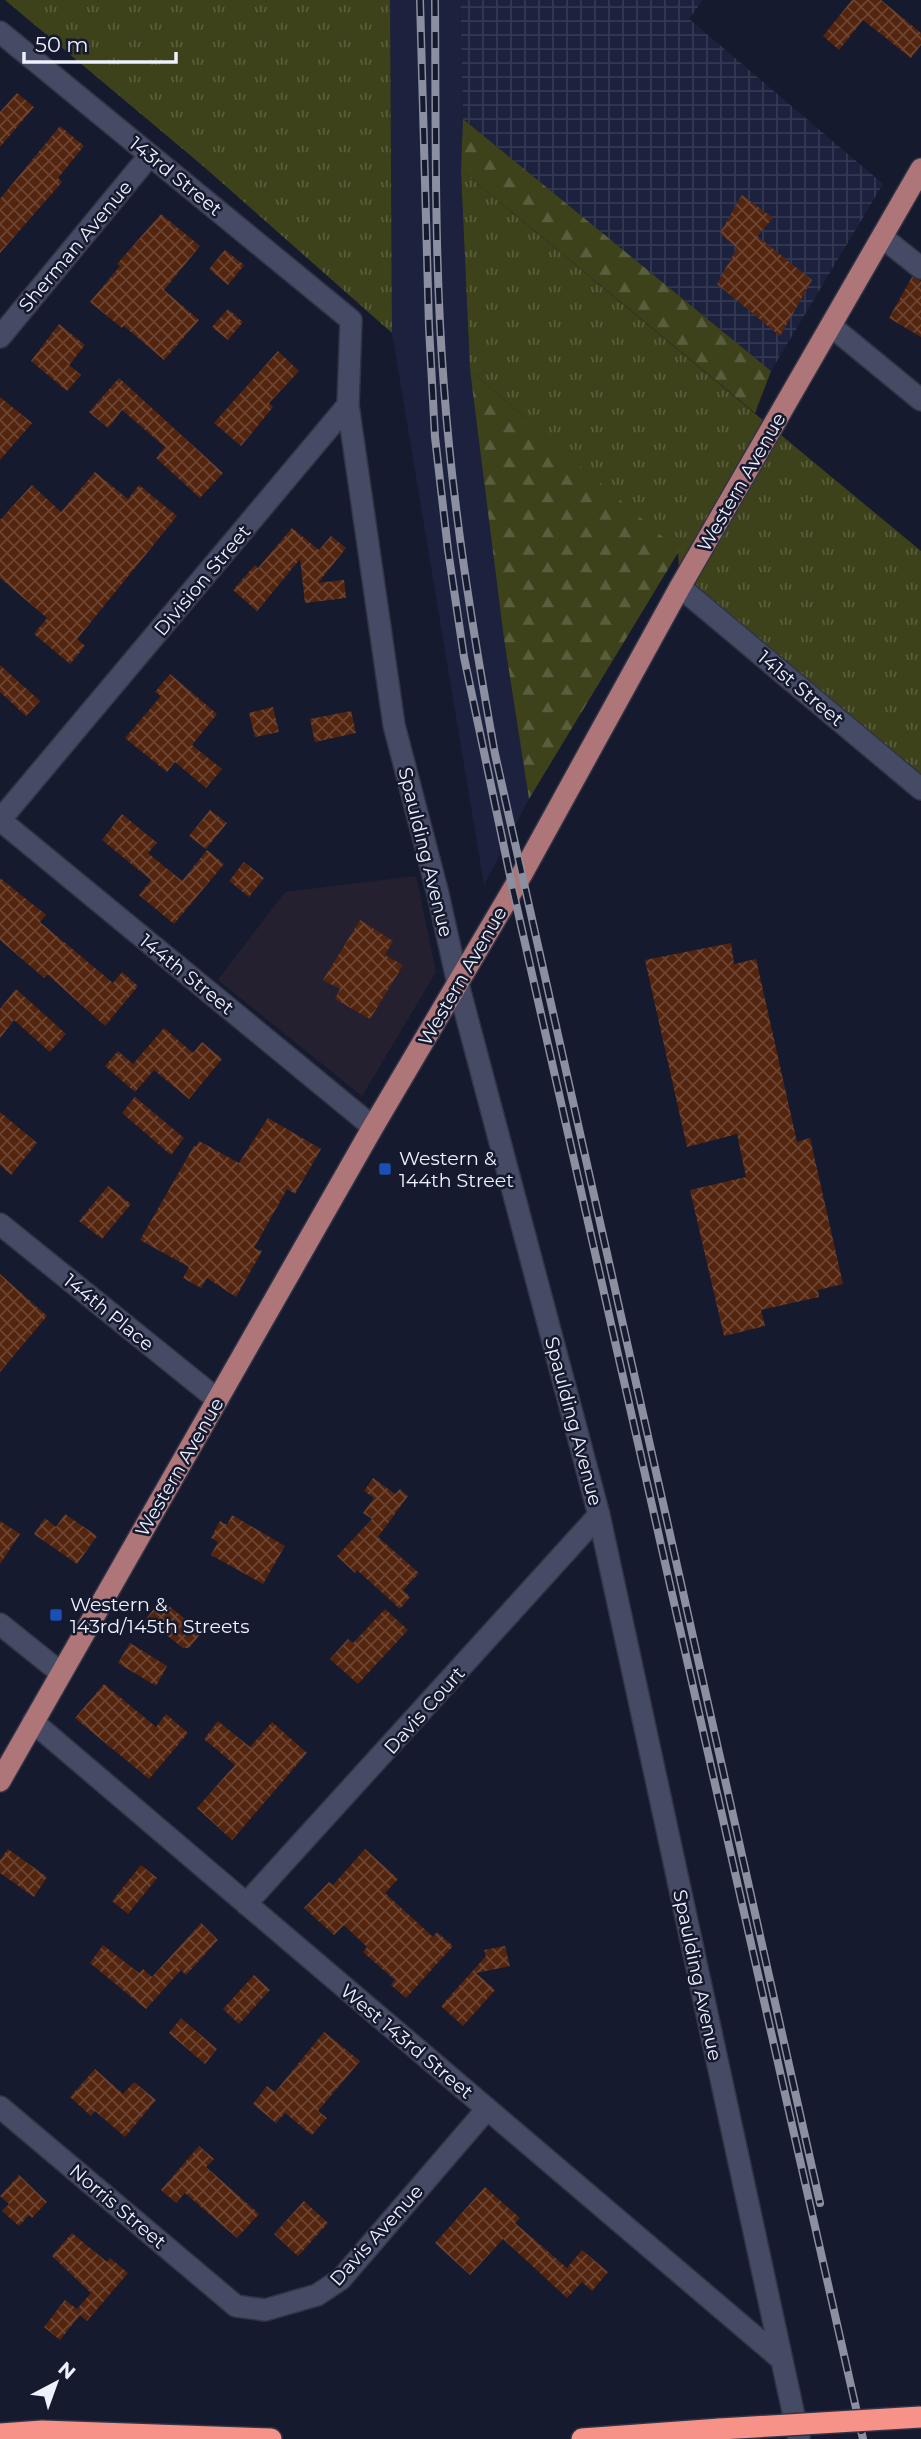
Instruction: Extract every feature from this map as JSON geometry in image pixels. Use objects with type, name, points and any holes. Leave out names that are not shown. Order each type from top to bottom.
[{"type":"highway","points":[[582,2439],[921,2417]]},
{"type":"highway","points":[[0,2434],[42,2431],[271,2439]]},
{"type":"main road","name":"Western Avenue","points":[[0,1781],[373,1127],[522,874],[680,587],[921,169]]},
{"type":"street","name":"143rd Street","points":[[0,32],[351,320],[348,405]]},
{"type":"street","name":"Sherman Avenue","points":[[0,337],[150,155]]},
{"type":"street","points":[[882,237],[921,268]]},
{"type":"street","points":[[831,326],[921,400]]},
{"type":"street","name":"Division Street","points":[[0,820],[348,405]]},
{"type":"street","name":"Spaulding Avenue","points":[[348,405],[394,725],[438,894],[458,984],[599,1514],[799,2439]]},
{"type":"street","name":"141st Street","points":[[680,587],[921,789]]},
{"type":"street","name":"144th Street","points":[[0,820],[373,1127]]},
{"type":"street","name":"144th Place","points":[[0,1224],[218,1399]]},
{"type":"street","name":"Davis Court","points":[[246,1904],[599,1514]]},
{"type":"street","points":[[0,1624],[61,1673]]},
{"type":"street","name":"West 143rd Street","points":[[33,1723],[781,2359]]},
{"type":"street","name":"Norris Street","points":[[0,2107],[236,2306]]},
{"type":"street","name":"Davis Avenue","points":[[236,2306],[265,2311],[317,2295],[341,2279],[487,2109]]},
{"type":"shaded area","points":[[390,0],[460,0],[463,119],[461,170],[470,370],[504,639],[529,799],[484,885],[392,333]]},
{"type":"shaded area","points":[[460,0],[703,0],[689,19],[883,184],[771,371],[463,119]]},
{"type":"shaded area","points":[[416,876],[436,972],[362,1096],[218,980],[285,892]]},
{"type":"green space","points":[[5,0],[390,0],[392,333],[203,166]]},
{"type":"green space","points":[[463,119],[771,371],[755,413],[461,170]]},
{"type":"green space","points":[[461,170],[921,551],[921,789],[680,587],[678,551],[470,370]]},
{"type":"green space","points":[[470,370],[679,551],[529,799],[504,639]]},
{"type":"building","points":[[852,0],[881,0],[921,33],[921,45],[911,58],[863,20],[839,50],[823,36]]},
{"type":"building","points":[[17,93],[34,107],[0,147],[0,112]]},
{"type":"building","points":[[60,126],[84,146],[58,178],[62,182],[0,253],[0,199]]},
{"type":"building","points":[[742,195],[773,218],[757,236],[812,280],[780,336],[717,284],[737,248],[720,233]]},
{"type":"building","points":[[161,214],[200,246],[164,290],[199,320],[164,360],[90,302],[120,266],[117,264]]},
{"type":"building","points":[[225,250],[244,265],[228,285],[209,269]]},
{"type":"building","points":[[912,277],[921,281],[921,337],[889,318]]},
{"type":"building","points":[[228,309],[243,322],[228,340],[212,327]]},
{"type":"building","points":[[59,324],[85,345],[69,365],[81,375],[67,391],[31,361]]},
{"type":"building","points":[[278,351],[299,371],[269,403],[273,407],[241,446],[214,423]]},
{"type":"building","points":[[119,378],[223,473],[200,498],[156,458],[165,447],[122,410],[108,428],[89,412]]},
{"type":"building","points":[[0,397],[32,423],[0,460]]},
{"type":"building","points":[[95,472],[128,499],[139,485],[177,516],[77,639],[85,646],[70,664],[34,634],[47,618],[0,578],[0,520],[32,485],[61,512]]},
{"type":"building","points":[[292,528],[319,550],[331,536],[346,548],[318,583],[344,580],[346,598],[305,603],[300,559],[257,611],[233,590],[255,565],[258,568]]},
{"type":"building","points":[[0,665],[40,701],[26,716],[0,692]]},
{"type":"building","points":[[170,674],[217,714],[192,745],[222,769],[206,788],[175,762],[167,772],[125,738],[161,696],[155,692]]},
{"type":"building","points":[[273,707],[279,732],[255,737],[249,713]]},
{"type":"building","points":[[351,711],[356,733],[315,742],[310,719]]},
{"type":"building","points":[[210,810],[227,823],[206,849],[189,836]]},
{"type":"building","points":[[122,814],[157,843],[148,853],[182,881],[207,850],[224,864],[174,924],[139,895],[151,880],[102,840]]},
{"type":"building","points":[[244,862],[264,878],[249,897],[229,881]]},
{"type":"building","points":[[0,878],[46,915],[40,922],[113,983],[122,972],[138,986],[105,1026],[47,974],[44,978],[0,940]]},
{"type":"building","points":[[360,920],[393,941],[385,955],[403,965],[370,1019],[335,999],[340,989],[323,980]]},
{"type":"building","points":[[731,943],[734,964],[756,959],[797,1142],[810,1138],[843,1284],[818,1290],[819,1297],[761,1310],[765,1326],[724,1336],[690,1190],[746,1177],[737,1134],[687,1147],[645,960]]},
{"type":"building","points":[[16,989],[66,1034],[50,1052],[14,1020],[0,1038],[0,1009]]},
{"type":"building","points":[[164,1028],[193,1053],[202,1042],[222,1059],[189,1099],[154,1070],[135,1092],[105,1066],[118,1051],[133,1064]]},
{"type":"building","points":[[135,1097],[184,1138],[171,1155],[122,1113]]},
{"type":"building","points":[[0,1112],[37,1143],[11,1175],[0,1165]]},
{"type":"building","points":[[268,1118],[321,1149],[295,1194],[287,1189],[254,1248],[262,1251],[236,1297],[207,1278],[201,1288],[183,1278],[189,1267],[140,1240],[199,1141],[239,1163]]},
{"type":"building","points":[[108,1186],[131,1204],[102,1239],[79,1221]]},
{"type":"building","points":[[0,1274],[47,1316],[0,1372]]},
{"type":"building","points":[[373,1478],[395,1494],[400,1489],[408,1496],[378,1537],[419,1573],[403,1590],[410,1597],[400,1609],[357,1570],[355,1573],[337,1556],[372,1519],[363,1513],[374,1498],[364,1491]]},
{"type":"building","points":[[65,1514],[97,1536],[77,1564],[34,1534],[45,1518],[56,1527]]},
{"type":"building","points":[[232,1515],[285,1546],[263,1584],[211,1555],[218,1542],[211,1538],[220,1521],[227,1525]]},
{"type":"building","points":[[0,1521],[20,1534],[0,1564]]},
{"type":"building","points":[[161,1600],[202,1632],[189,1648],[183,1648],[146,1619]]},
{"type":"building","points":[[385,1609],[408,1630],[358,1684],[330,1659],[348,1639],[353,1643]]},
{"type":"building","points":[[130,1643],[167,1666],[156,1686],[118,1663]]},
{"type":"building","points":[[104,1684],[156,1727],[166,1714],[188,1733],[149,1779],[75,1718]]},
{"type":"building","points":[[218,1721],[250,1747],[272,1722],[307,1753],[232,1840],[197,1808],[235,1765],[204,1739]]},
{"type":"building","points":[[8,1849],[47,1877],[34,1897],[0,1873],[0,1860]]},
{"type":"building","points":[[365,1849],[398,1879],[385,1893],[433,1937],[437,1932],[453,1946],[406,1998],[391,1985],[395,1980],[363,1952],[367,1947],[344,1925],[334,1935],[304,1908],[329,1882],[333,1885]]},
{"type":"building","points":[[141,1865],[157,1878],[128,1914],[112,1901]]},
{"type":"building","points":[[201,1923],[218,1940],[186,1975],[181,1970],[146,2009],[90,1963],[103,1945],[139,1973],[143,1969],[152,1977]]},
{"type":"building","points":[[505,1946],[510,1966],[476,1973],[495,1990],[463,2026],[441,2006],[486,1956],[484,1950]]},
{"type":"building","points":[[254,1975],[270,1990],[239,2024],[223,2009]]},
{"type":"building","points":[[181,2018],[217,2049],[205,2064],[169,2033]]},
{"type":"building","points":[[324,2032],[360,2061],[318,2111],[327,2118],[312,2135],[285,2113],[276,2123],[253,2104],[267,2086],[275,2092]]},
{"type":"building","points":[[95,2069],[123,2094],[134,2082],[156,2100],[125,2137],[95,2111],[91,2116],[70,2097]]},
{"type":"building","points":[[199,2146],[214,2159],[206,2167],[259,2214],[237,2238],[185,2193],[176,2203],[161,2190]]},
{"type":"building","points":[[19,2175],[47,2202],[32,2218],[29,2215],[19,2226],[2,2211],[9,2204],[0,2196]]},
{"type":"building","points":[[485,2187],[520,2218],[515,2223],[567,2268],[582,2250],[608,2272],[592,2291],[582,2282],[567,2298],[503,2239],[470,2275],[435,2243]]},
{"type":"building","points":[[304,2201],[328,2223],[298,2256],[274,2234]]},
{"type":"building","points":[[72,2233],[107,2262],[110,2258],[128,2273],[87,2321],[80,2315],[60,2340],[44,2327],[65,2300],[77,2309],[91,2293],[52,2256]]},
{"type":"railway","points":[[420,0],[429,327],[435,437],[464,657],[513,890],[863,2439]]},
{"type":"railway","points":[[435,0],[437,242],[444,387],[458,525],[495,754],[820,2203]]},
{"type":"place","name":"Western & 144th Street","points":[[385,1169]]},
{"type":"place","name":"Western & 143rd/145th Streets","points":[[56,1615]]}]
